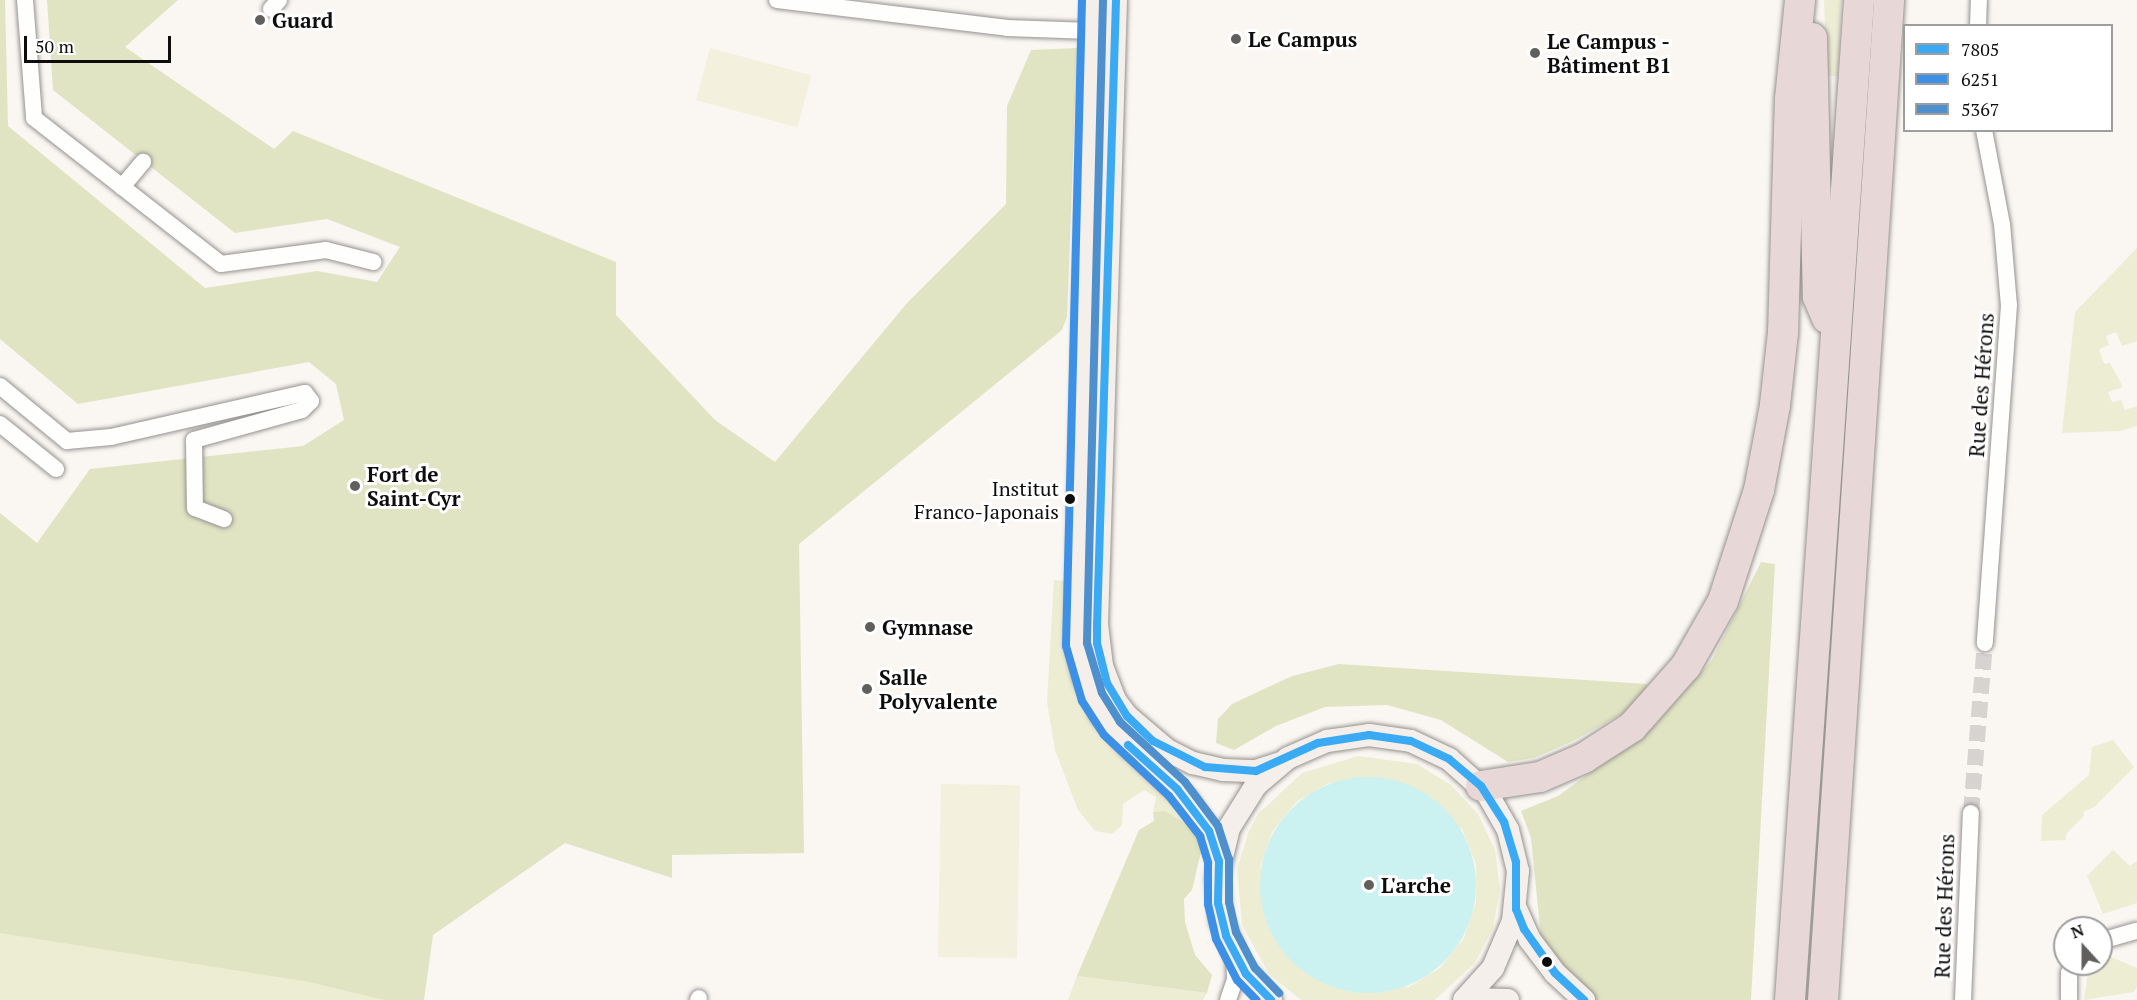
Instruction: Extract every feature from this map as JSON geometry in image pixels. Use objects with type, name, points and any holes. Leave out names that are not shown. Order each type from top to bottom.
[{"type":"highway","points":[[1481,786],[1540,777],[1584,758],[1632,727],[1686,666],[1723,601],[1759,490],[1775,405],[1783,333],[1790,99],[1800,0]]},
{"type":"highway","points":[[1809,0],[1818,297],[1835,337]]},
{"type":"highway","points":[[1790,1000],[1858,0]]},
{"type":"highway","points":[[1823,1000],[1889,0]]},
{"type":"main road","points":[[1093,0],[1076,644],[1092,697],[1101,714],[1112,729],[1192,806],[1212,838],[1219,861],[1220,912],[1234,955],[1271,1000]]},
{"type":"main road","points":[[1116,0],[1097,624],[1102,666],[1115,699],[1127,716],[1167,750],[1193,763],[1223,770],[1256,771],[1281,763],[1335,739],[1386,736],[1434,750],[1481,786],[1500,814],[1513,846],[1518,871],[1516,909],[1501,953],[1464,1000]]},
{"type":"main road","points":[[1219,861],[1240,806],[1281,763]]},
{"type":"main road","points":[[1516,909],[1530,940],[1555,973],[1584,1000]]},
{"type":"main road","points":[[1464,1000],[1508,1000]]},
{"type":"street","points":[[25,0],[34,118],[221,264],[326,250],[373,262]]},
{"type":"street","points":[[777,0],[1007,28],[1091,31]]},
{"type":"street","points":[[1978,24],[1979,0]]},
{"type":"street","name":"Rue des Hérons","points":[[1984,132],[2002,224],[2008,305],[1985,643]]},
{"type":"street","points":[[122,187],[142,162]]},
{"type":"street","points":[[0,386],[66,441],[111,437],[305,393],[311,401],[302,410],[194,440],[195,508],[224,519]]},
{"type":"street","points":[[0,423],[56,469]]},
{"type":"street","name":"Rue des Hérons","points":[[1963,1000],[1971,813]]},
{"type":"street","points":[[2113,938],[2137,931]]},
{"type":"street","points":[[1228,1000],[1235,980],[1234,955]]},
{"type":"street","points":[[2069,1000],[2072,976]]},
{"type":"green space","points":[[0,0],[5,0],[8,126],[205,288],[317,271],[377,282],[400,247],[327,219],[235,233],[53,90],[47,0],[178,0],[125,47],[274,149],[293,131],[616,262],[616,315],[715,420],[775,462],[907,303],[1006,204],[1007,106],[1031,50],[1077,48],[1067,317],[1062,330],[799,544],[804,853],[672,855],[672,878],[565,843],[433,935],[424,1000],[384,1000],[309,982],[0,933],[0,513],[37,543],[90,469],[303,446],[344,420],[336,384],[309,362],[78,404],[0,339]]},
{"type":"green space","points":[[1824,0],[1841,0],[1838,76],[1827,76]]},
{"type":"green space","points":[[2137,248],[2137,341],[2122,346],[2116,332],[2106,336],[2109,345],[2099,349],[2104,364],[2110,363],[2123,387],[2108,392],[2112,402],[2121,400],[2125,410],[2137,406],[2137,426],[2121,431],[2062,433],[2075,312]]},
{"type":"green space","points":[[1761,562],[1775,564],[1751,1000],[1590,1000],[1541,937],[1531,838],[1521,811],[1558,796],[1654,726],[1712,660]]},
{"type":"green space","points":[[1054,580],[1068,581],[1072,671],[1091,718],[1164,789],[1202,833],[1165,811],[1153,812],[1156,797],[1144,790],[1123,804],[1122,825],[1112,834],[1095,831],[1078,810],[1055,750],[1047,702]]},
{"type":"green space","points":[[1339,664],[1647,684],[1647,700],[1571,742],[1534,758],[1508,762],[1441,720],[1387,705],[1325,707],[1276,726],[1234,750],[1216,743],[1218,719],[1232,704],[1292,676]]},
{"type":"green space","points":[[2113,740],[2134,767],[2094,807],[2083,812],[2084,816],[2066,834],[2066,840],[2041,841],[2042,815],[2089,775],[2092,747]]},
{"type":"green space","points":[[1358,756],[1417,764],[1451,785],[1478,814],[1495,850],[1500,889],[1493,928],[1475,963],[1435,1000],[1301,1000],[1269,974],[1242,925],[1237,869],[1249,831],[1258,814],[1302,773]],"holes":[[[1329,783],[1462,829],[1476,864],[1476,902],[1464,938],[1440,968],[1407,988],[1260,868],[1272,832],[1296,802]]]},
{"type":"green space","points":[[1165,811],[1202,833],[1204,839],[1192,890],[1184,899],[1185,922],[1195,955],[1212,975],[1207,993],[1077,976],[1139,830],[1154,821],[1153,812]]},
{"type":"green space","points":[[2113,850],[2130,866],[2137,861],[2137,903],[2103,914],[2087,876]]},
{"type":"green space","points":[[0,922],[317,959],[403,1000],[0,1000]]},
{"type":"green space","points":[[2113,958],[2137,968],[2137,987],[2134,992],[2084,1000],[2087,976],[2113,976]]},
{"type":"green space","points":[[1077,976],[1207,993],[1203,1000],[1068,1000]]},
{"type":"shaded area","points":[[710,48],[811,75],[797,127],[696,100]]},
{"type":"shaded area","points":[[941,784],[1020,785],[1017,958],[938,957]]},
{"type":"water","points":[[1357,777],[1379,777],[1399,781],[1419,789],[1445,808],[1468,843],[1476,874],[1476,896],[1468,927],[1445,962],[1419,981],[1399,989],[1379,993],[1357,993],[1337,989],[1317,981],[1299,969],[1284,954],[1272,936],[1264,916],[1260,896],[1260,874],[1264,854],[1272,834],[1284,816],[1299,801],[1317,789],[1337,781]]},
{"type":"tunnel","points":[[1971,813],[1985,643]]},
{"type":"transit line","name":"6251","points":[[1082,0],[1066,646],[1082,701],[1104,735],[1169,796],[1200,836],[1208,863],[1208,904],[1216,939],[1237,980],[1256,1000]]},
{"type":"transit line","name":"5367","points":[[1103,0],[1087,643],[1102,693],[1120,722],[1185,782],[1218,826],[1229,859],[1229,902],[1236,932],[1255,968],[1279,993]]},
{"type":"transit line","name":"7805","points":[[1116,0],[1097,624],[1097,643],[1107,683],[1127,716],[1153,741],[1205,767],[1256,771],[1318,743],[1369,735],[1411,741],[1449,759],[1481,786],[1504,822],[1516,862],[1516,909],[1524,929],[1555,973],[1584,1000]]},
{"type":"transit line","name":"7805","points":[[1128,745],[1177,789],[1209,831],[1219,861],[1218,903],[1226,936],[1246,974],[1271,1000]]},
{"type":"place","name":"Guard","points":[[260,20]]},
{"type":"place","name":"Le Campus","points":[[1236,39]]},
{"type":"place","name":"Le Campus - Bâtiment B1","points":[[1535,53]]},
{"type":"place","name":"Fort de Saint-Cyr","points":[[355,486]]},
{"type":"place","name":"Institut Franco-Japonais","points":[[1070,499]]},
{"type":"place","name":"Gymnase","points":[[870,627]]},
{"type":"place","name":"Salle Polyvalente","points":[[867,689]]},
{"type":"place","name":"L'arche","points":[[1369,885]]}]
